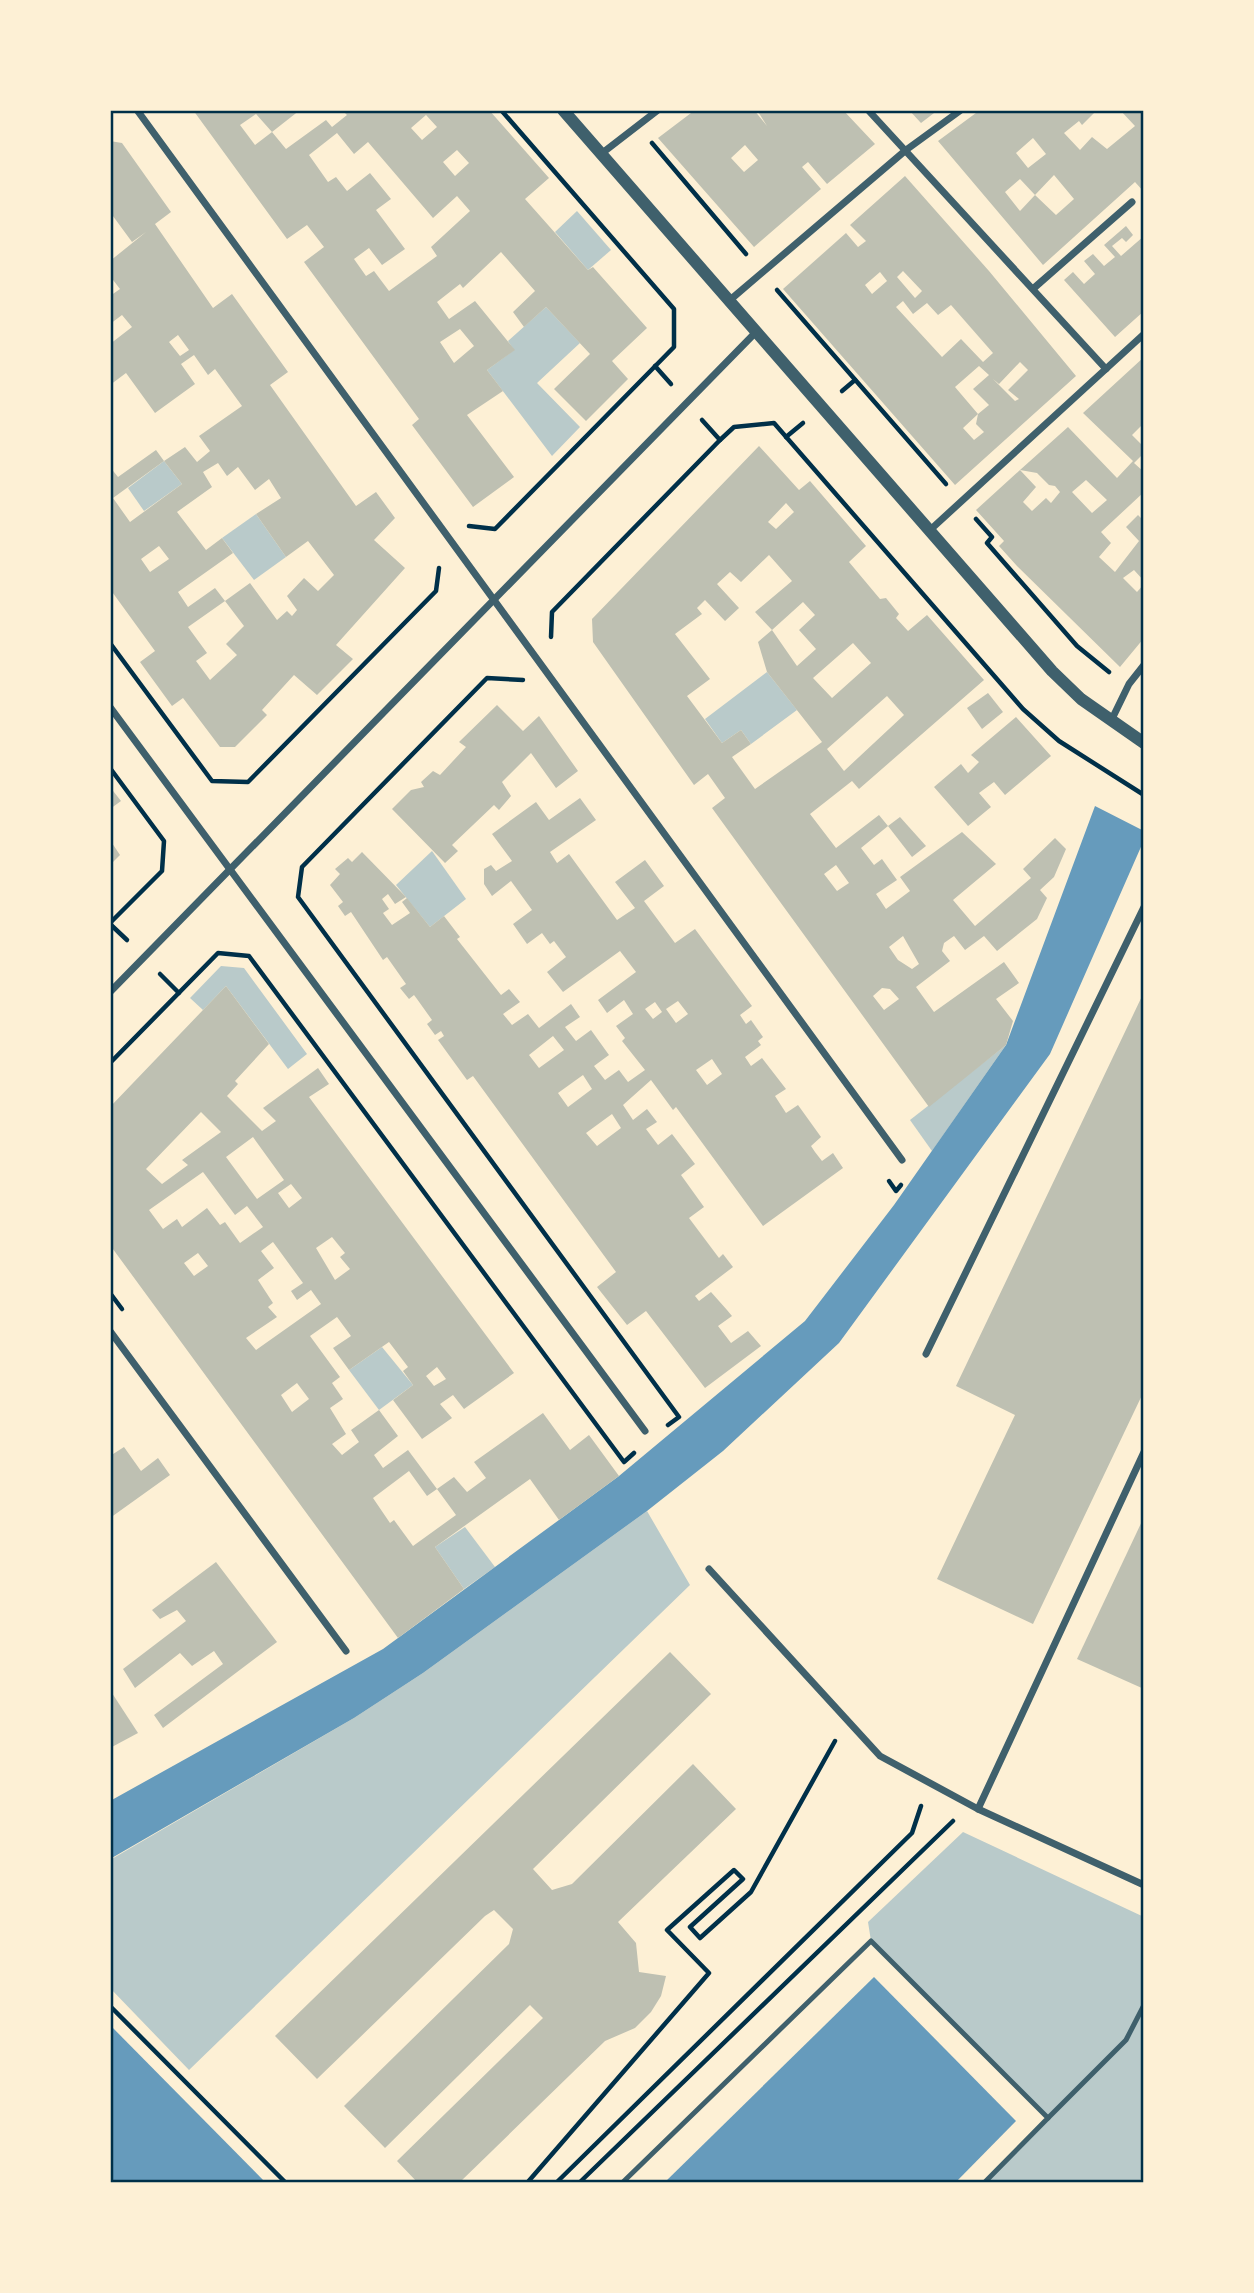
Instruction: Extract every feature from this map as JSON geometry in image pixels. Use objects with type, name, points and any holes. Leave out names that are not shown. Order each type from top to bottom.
[{"type":"street","points":[[137,110],[902,1160]]},
{"type":"street","points":[[563,110],[1052,671],[1111,722],[1144,743]]},
{"type":"street","points":[[601,154],[658,110]]},
{"type":"street","points":[[868,110],[1106,369]]},
{"type":"street","points":[[730,300],[906,150],[961,110]]},
{"type":"street","points":[[1034,288],[1132,202]]},
{"type":"street","points":[[110,992],[756,332]]},
{"type":"street","points":[[929,531],[1144,334]]},
{"type":"street","points":[[1111,722],[1129,684],[1144,665]]},
{"type":"street","points":[[110,707],[645,1431]]},
{"type":"street","points":[[926,1354],[1144,906]]},
{"type":"street","points":[[110,1331],[346,1651]]},
{"type":"street","points":[[978,1808],[1144,1452]]},
{"type":"street","points":[[709,1569],[880,1756],[978,1808],[1144,1885]]},
{"type":"lane","points":[[622,2183],[871,1941],[1048,2118]]},
{"type":"lane","points":[[984,2183],[1126,2040],[1144,2005]]},
{"type":"path","points":[[461,515],[468,526],[495,529],[674,347],[674,309],[501,110]]},
{"type":"path","points":[[638,126],[992,537],[987,543],[1077,646],[1114,675]]},
{"type":"path","points":[[551,639],[552,612],[720,440],[734,427],[774,423],[1023,709],[1059,741],[1144,795]]},
{"type":"path","points":[[110,643],[212,780],[248,782],[436,591],[439,565]]},
{"type":"path","points":[[531,691],[523,680],[487,678],[302,867],[298,897],[679,1417],[660,1432]]},
{"type":"path","points":[[110,768],[164,841],[162,871],[110,923]]},
{"type":"path","points":[[110,1063],[218,953],[249,956],[624,1462],[642,1447]]},
{"type":"path","points":[[888,1180],[896,1191],[903,1182]]},
{"type":"path","points":[[527,2183],[709,1973],[667,1930],[734,1870],[743,1879],[690,1927],[700,1938],[751,1892],[834,1740],[841,1747]]},
{"type":"path","points":[[556,2183],[912,1833],[925,1796]]},
{"type":"path","points":[[110,2006],[286,2183]]},
{"type":"shaded area","points":[[577,211],[611,250],[588,270],[555,232]]},
{"type":"shaded area","points":[[546,307],[580,343],[537,383],[580,427],[552,456],[487,370],[514,350],[508,341]]},
{"type":"shaded area","points":[[164,461],[182,484],[144,511],[128,488]]},
{"type":"shaded area","points":[[256,514],[286,557],[254,580],[222,538]]},
{"type":"shaded area","points":[[767,672],[797,710],[751,744],[741,730],[722,743],[705,719]]},
{"type":"shaded area","points":[[432,851],[466,899],[430,927],[396,885]]},
{"type":"shaded area","points":[[221,966],[244,968],[307,1054],[288,1069],[226,986],[203,1010],[190,998]]},
{"type":"shaded area","points":[[1006,1045],[932,1151],[910,1120]]},
{"type":"shaded area","points":[[382,1347],[413,1385],[379,1410],[349,1370]]},
{"type":"shaded area","points":[[647,1511],[690,1585],[189,2070],[110,1988],[110,1860],[354,1718],[423,1673]]},
{"type":"shaded area","points":[[465,1527],[495,1567],[464,1589],[435,1547]]},
{"type":"shaded area","points":[[963,1832],[1144,1917],[1144,2176],[1137,2183],[984,2183],[1048,2118],[871,1941],[868,1922]]},
{"type":"water","points":[[1095,806],[1144,831],[1144,840],[1050,1054],[839,1343],[723,1451],[647,1511],[423,1673],[354,1718],[110,1859],[110,1801],[383,1649],[619,1476],[805,1321],[894,1205],[1006,1045]]},
{"type":"water","points":[[874,1977],[1016,2121],[955,2183],[664,2183]]},
{"type":"water","points":[[110,2025],[266,2183],[110,2183]]},
{"type":"building","points":[[193,110],[300,110],[272,132],[286,149],[326,120],[332,127],[347,115],[342,110],[489,110],[549,178],[525,199],[588,270],[593,267],[647,328],[612,361],[628,379],[586,421],[554,389],[590,354],[546,307],[524,327],[513,312],[535,291],[501,252],[463,288],[460,284],[437,302],[449,319],[475,301],[515,350],[487,370],[503,391],[467,415],[514,477],[473,507],[412,425],[419,419],[304,262],[324,247],[307,225],[287,239]],"holes":[[[256,114],[272,132],[255,145],[240,125]],[[426,115],[437,127],[422,140],[411,128]],[[337,133],[354,154],[368,142],[433,218],[457,196],[470,211],[431,247],[437,256],[389,291],[374,271],[366,276],[354,259],[369,248],[382,265],[405,249],[376,210],[391,199],[370,173],[347,191],[336,177],[328,182],[309,155]],[[457,150],[469,163],[455,176],[443,162]],[[460,329],[474,346],[454,363],[440,342]]]},
{"type":"building","points":[[695,110],[754,110],[767,126],[757,110],[843,110],[875,144],[827,184],[808,162],[802,167],[821,189],[754,247],[658,138]],"holes":[[[745,145],[758,160],[744,172],[731,158]]]},
{"type":"building","points":[[909,110],[938,110],[921,123]]},
{"type":"building","points":[[980,110],[1097,110],[1082,125],[1079,121],[1064,133],[1080,150],[1092,137],[1107,149],[1135,126],[1120,110],[1144,110],[1144,192],[1135,182],[1043,265],[938,141]],"holes":[[[1033,138],[1046,154],[1028,168],[1016,153]],[[1054,175],[1074,199],[1056,215],[1035,195]],[[1020,179],[1035,195],[1020,211],[1005,192]]]},
{"type":"building","points":[[110,141],[122,143],[171,212],[155,224],[213,308],[232,294],[288,372],[270,385],[356,506],[376,492],[395,518],[374,540],[405,568],[336,645],[353,659],[317,695],[294,675],[262,710],[267,715],[235,747],[220,747],[183,698],[172,706],[140,662],[155,651],[110,589],[110,467],[118,477],[156,450],[164,461],[185,447],[197,462],[210,451],[199,436],[242,406],[215,369],[208,375],[194,355],[181,364],[195,384],[155,413],[126,373],[110,385],[110,344],[132,327],[122,315],[110,324],[110,296],[120,289],[110,276],[110,261],[146,232],[132,242],[110,212]],"holes":[[[178,335],[189,350],[180,356],[169,342]],[[164,461],[182,484],[130,522],[113,498]],[[218,463],[227,476],[238,467],[255,490],[269,479],[281,498],[256,514],[286,557],[308,541],[334,575],[318,591],[304,578],[287,596],[297,610],[292,616],[287,611],[277,620],[250,583],[225,601],[215,588],[188,607],[178,592],[233,553],[222,538],[206,550],[177,512],[212,487],[203,472]],[[159,546],[169,559],[150,572],[141,559]],[[225,601],[244,626],[226,644],[237,655],[210,680],[196,661],[207,653],[188,627]]]},
{"type":"building","points":[[905,176],[989,271],[1076,376],[955,485],[783,289],[846,233],[858,247],[866,241],[850,225]],"holes":[[[903,271],[922,291],[915,298],[897,277]],[[880,272],[887,281],[872,294],[865,285]],[[903,301],[913,314],[927,303],[938,315],[951,305],[993,353],[983,362],[961,339],[942,357],[896,307]],[[1020,362],[1028,370],[1008,390],[1019,399],[1015,401],[993,379],[999,384]],[[979,366],[989,375],[973,389],[989,405],[978,414],[955,387]],[[978,414],[976,424],[984,432],[974,440],[963,428]]]},
{"type":"building","points":[[1126,226],[1133,235],[1126,242],[1122,238],[1112,246],[1121,256],[1144,236],[1144,311],[1115,337],[1064,280],[1073,272],[1084,284],[1095,274],[1084,261],[1093,254],[1104,266],[1115,257],[1104,245]]},
{"type":"building","points":[[1144,357],[1144,423],[1132,435],[1144,447],[1144,453],[1134,463],[1144,472],[1144,492],[1101,532],[1111,543],[1099,557],[1115,572],[1139,541],[1126,527],[1138,515],[1144,521],[1144,581],[1134,570],[1123,578],[1137,592],[1144,584],[1144,638],[1120,667],[1017,566],[999,546],[1004,541],[976,510],[1020,470],[1068,427],[1117,478],[1133,461],[1083,413]],"holes":[[[1020,470],[1037,473],[1060,492],[1051,503],[1046,498],[1032,511],[1023,502],[1036,487]],[[1086,480],[1107,500],[1092,513],[1072,492]]]},
{"type":"building","points":[[759,446],[799,490],[810,481],[866,546],[849,562],[880,599],[886,598],[899,614],[896,618],[908,631],[927,615],[984,680],[859,789],[852,781],[810,814],[836,848],[879,815],[888,826],[861,848],[874,865],[882,859],[897,880],[876,894],[886,909],[910,891],[900,877],[962,832],[996,864],[953,900],[975,926],[1031,878],[1023,869],[1055,838],[1066,849],[1054,877],[1040,890],[1047,898],[1037,919],[997,951],[984,936],[965,950],[954,936],[944,943],[942,951],[950,961],[916,987],[934,1012],[1004,962],[1019,983],[996,999],[1013,1021],[1006,1045],[929,1107],[712,808],[725,798],[708,774],[694,785],[593,642],[592,619]],"holes":[[[786,503],[794,512],[776,529],[768,522]],[[769,555],[792,581],[755,612],[772,630],[758,642],[767,672],[822,742],[755,789],[732,757],[751,744],[741,730],[722,743],[687,696],[710,679],[675,634],[702,614],[697,608],[705,600],[725,621],[739,608],[717,584],[730,572],[741,582]],[[803,602],[815,615],[799,630],[816,649],[797,666],[772,630]],[[853,643],[871,663],[832,698],[813,678]],[[887,696],[904,715],[844,771],[827,749]],[[836,865],[849,883],[837,891],[824,874]],[[903,936],[919,964],[912,969],[898,960],[889,947]],[[882,988],[890,989],[899,999],[884,1010],[873,996]]]},
{"type":"building","points":[[988,693],[1003,712],[982,729],[967,708]]},
{"type":"building","points":[[497,705],[523,731],[539,716],[578,771],[556,788],[531,753],[502,782],[511,796],[499,810],[494,805],[452,845],[458,851],[445,863],[392,809],[411,790],[424,787],[421,782],[433,771],[440,775],[466,747],[459,742]]},
{"type":"building","points":[[1016,717],[1051,756],[1005,795],[994,782],[979,793],[991,807],[968,826],[934,787],[961,764],[968,773],[979,762],[971,755]]},
{"type":"building","points":[[110,787],[121,801],[110,809]]},
{"type":"building","points":[[580,798],[596,820],[550,852],[557,863],[569,854],[617,920],[635,908],[615,882],[645,860],[664,886],[644,901],[675,943],[695,929],[752,1006],[740,1015],[746,1024],[751,1020],[763,1037],[758,1041],[761,1045],[745,1057],[751,1066],[762,1058],[786,1089],[775,1096],[786,1113],[798,1105],[821,1137],[811,1146],[815,1152],[822,1161],[833,1153],[843,1168],[763,1226],[676,1107],[673,1110],[651,1080],[623,1105],[633,1120],[647,1109],[657,1122],[646,1129],[658,1145],[672,1134],[695,1164],[681,1175],[704,1207],[689,1218],[719,1258],[723,1254],[733,1267],[695,1296],[699,1301],[711,1292],[732,1316],[718,1326],[731,1343],[748,1331],[761,1346],[705,1388],[646,1311],[627,1325],[597,1287],[616,1272],[473,1076],[467,1080],[438,1040],[444,1036],[441,1031],[435,1035],[427,1024],[432,1020],[414,995],[409,999],[400,988],[406,984],[387,957],[383,960],[351,912],[345,916],[338,906],[343,902],[330,885],[340,874],[335,869],[348,858],[352,862],[362,852],[406,897],[395,904],[388,894],[382,899],[389,909],[383,913],[392,925],[410,913],[402,902],[407,898],[430,927],[444,916],[460,937],[457,939],[501,995],[509,989],[520,1002],[503,1014],[512,1025],[528,1014],[539,1028],[571,1004],[580,1017],[565,1027],[576,1041],[591,1030],[609,1055],[594,1066],[605,1080],[619,1070],[628,1082],[645,1070],[622,1041],[625,1038],[616,1026],[633,1014],[624,1000],[607,1013],[598,1000],[636,972],[620,951],[563,992],[547,972],[566,957],[554,941],[550,944],[542,933],[527,944],[513,924],[532,910],[511,881],[492,896],[484,884],[484,869],[491,865],[496,871],[512,861],[492,834],[536,802],[549,820]],"holes":[[[678,1001],[688,1014],[676,1023],[666,1009]],[[655,1002],[662,1012],[653,1019],[645,1009]],[[553,1036],[564,1050],[539,1068],[529,1055]],[[712,1059],[722,1074],[707,1085],[696,1070]],[[583,1075],[592,1089],[568,1107],[558,1093]],[[612,1114],[621,1128],[597,1146],[586,1133]]]},
{"type":"building","points":[[900,817],[926,846],[912,857],[888,826]]},
{"type":"building","points":[[110,840],[120,855],[110,865]]},
{"type":"building","points":[[226,986],[269,1044],[235,1081],[238,1084],[227,1096],[262,1131],[276,1121],[263,1108],[318,1068],[329,1084],[309,1097],[514,1373],[464,1409],[453,1395],[440,1404],[452,1418],[422,1439],[393,1400],[413,1385],[403,1371],[408,1367],[389,1342],[349,1370],[333,1348],[351,1336],[337,1317],[310,1336],[340,1377],[332,1383],[343,1399],[330,1408],[346,1434],[332,1444],[342,1455],[359,1442],[351,1430],[379,1410],[398,1436],[374,1455],[383,1468],[408,1450],[437,1489],[454,1477],[467,1492],[486,1478],[474,1462],[543,1413],[570,1450],[589,1435],[619,1476],[559,1520],[530,1479],[435,1547],[464,1589],[398,1638],[110,1245],[110,1107]],"holes":[[[201,1112],[221,1132],[182,1160],[188,1165],[162,1184],[146,1169]],[[253,1137],[284,1180],[257,1199],[226,1157]],[[203,1172],[235,1215],[247,1206],[263,1227],[240,1243],[225,1222],[220,1225],[207,1208],[182,1227],[177,1219],[163,1229],[149,1210]],[[291,1184],[302,1198],[289,1208],[278,1193]],[[332,1237],[345,1253],[340,1257],[350,1269],[335,1280],[316,1248]],[[273,1242],[303,1283],[291,1291],[297,1300],[311,1290],[321,1304],[256,1350],[246,1338],[277,1317],[268,1307],[273,1303],[258,1280],[274,1268],[261,1251]],[[198,1253],[208,1266],[194,1276],[184,1263]],[[437,1367],[446,1379],[434,1386],[426,1376]],[[297,1383],[309,1399],[292,1412],[281,1395]],[[409,1471],[427,1496],[437,1489],[456,1515],[413,1546],[394,1520],[390,1523],[373,1498]]]},
{"type":"building","points":[[1144,992],[1144,1391],[1033,1624],[937,1579],[1015,1415],[956,1386]]},
{"type":"building","points":[[124,1447],[141,1471],[158,1458],[170,1475],[110,1518],[110,1456]]},
{"type":"building","points":[[1144,1517],[1144,1689],[1077,1659]]},
{"type":"building","points":[[216,1562],[277,1642],[163,1728],[154,1715],[223,1664],[214,1651],[192,1666],[180,1653],[135,1688],[123,1669],[186,1621],[177,1610],[160,1619],[152,1610]]},
{"type":"building","points":[[670,1652],[711,1694],[533,1869],[552,1890],[572,1884],[693,1764],[736,1809],[618,1922],[636,1943],[639,1972],[666,1976],[661,1996],[651,2012],[635,2028],[605,2041],[459,2183],[418,2183],[397,2161],[543,2018],[530,2005],[385,2148],[344,2106],[509,1944],[513,1929],[494,1910],[485,1916],[317,2079],[275,2036]]},
{"type":"building","points":[[110,1690],[138,1733],[110,1748]]}]
